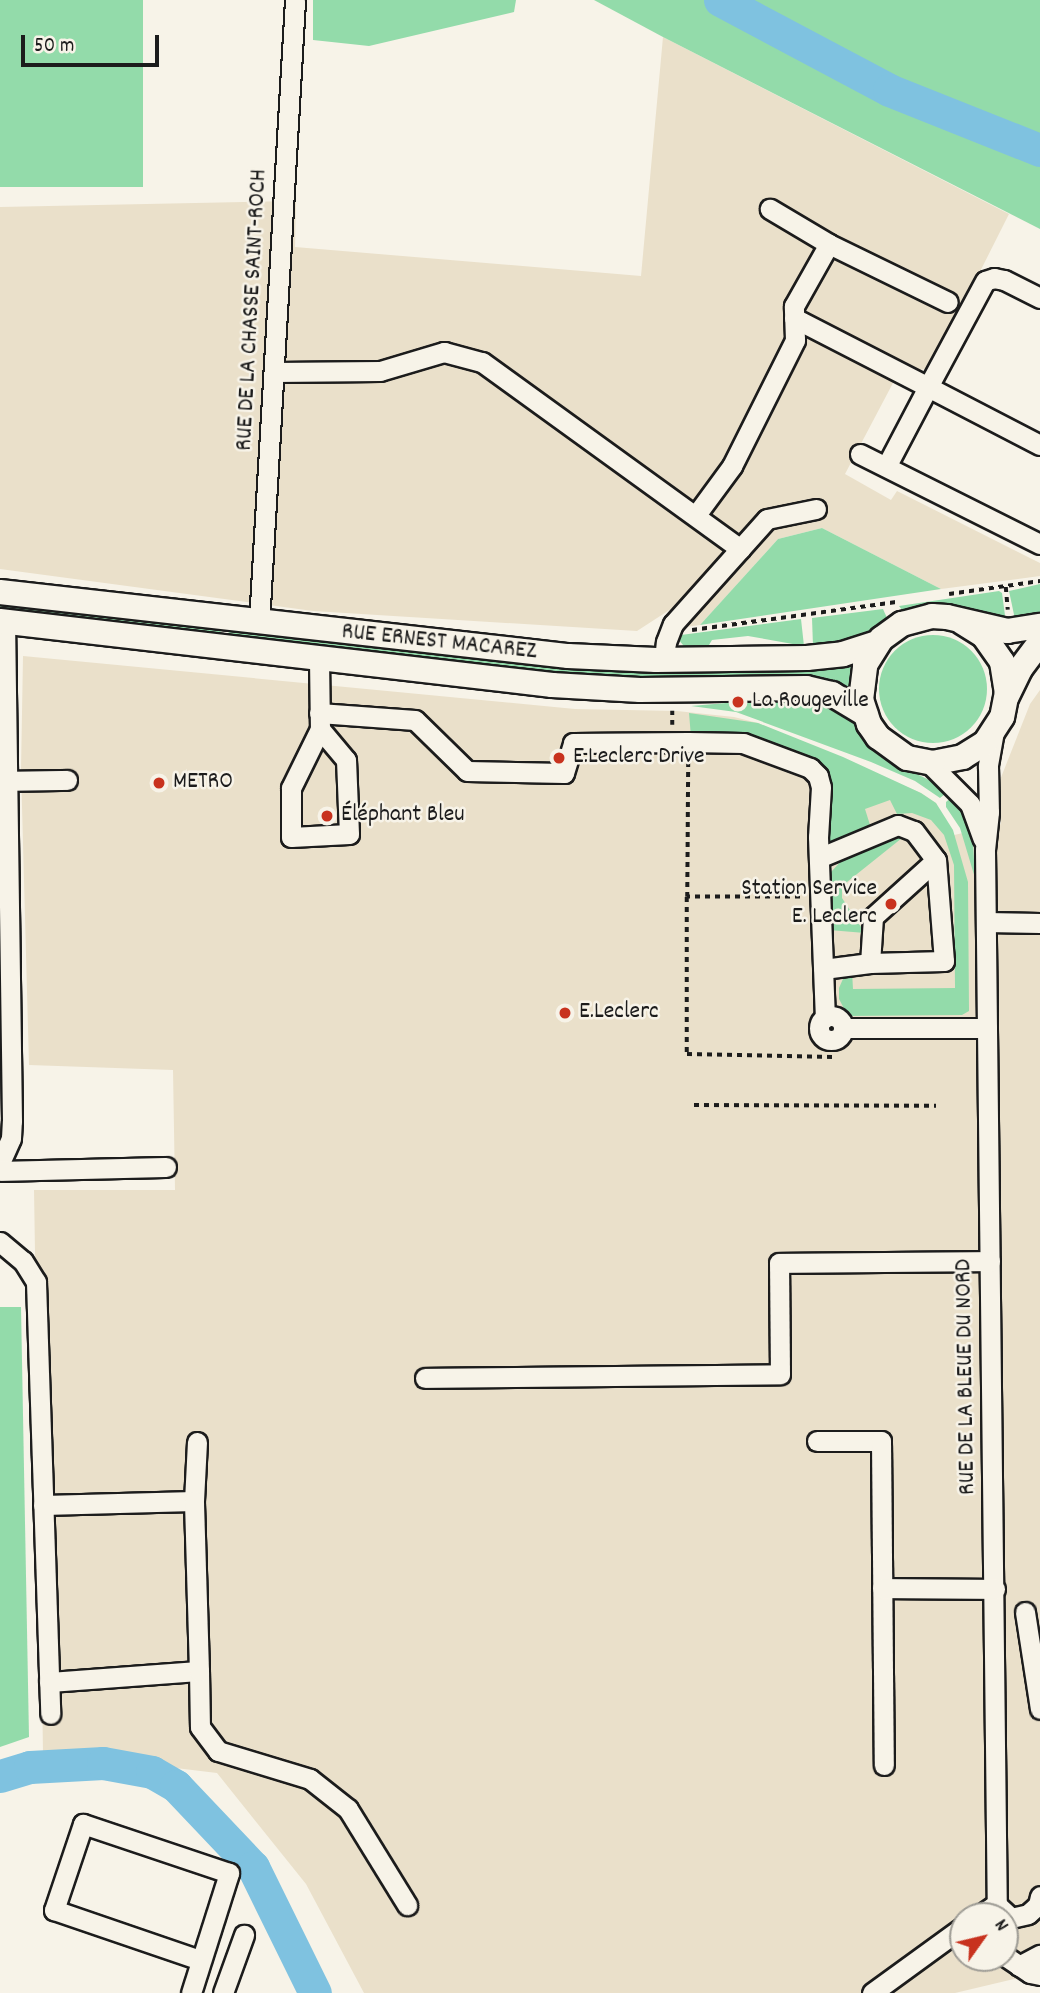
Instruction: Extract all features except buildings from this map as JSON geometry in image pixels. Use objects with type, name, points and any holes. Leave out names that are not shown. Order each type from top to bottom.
[{"type":"main road","name":"RUE ERNEST MACAREZ","points":[[0,592],[539,654],[664,660],[819,657],[855,651],[877,643],[897,626],[921,617],[942,617],[1007,631],[1040,626]]},
{"type":"main road","name":"RUE ERNEST MACAREZ","points":[[2,621],[586,688],[678,691],[806,688],[832,694],[865,714]]},
{"type":"main road","name":"RUE ERNEST MACAREZ","points":[[962,622],[980,633],[997,652],[1005,671],[1007,697]]},
{"type":"main road","name":"RUE ERNEST MACAREZ","points":[[877,643],[862,674],[861,695],[865,714],[874,733],[889,748],[912,760],[929,763],[953,761],[967,755],[994,731],[1020,669],[1040,642]]},
{"type":"street","name":"RUE DE LA CHASSE SAINT-ROCH","points":[[259,623],[295,0]]},
{"type":"street","points":[[770,209],[829,244],[948,302]]},
{"type":"street","points":[[696,514],[738,454],[794,340],[794,306],[829,244]]},
{"type":"street","points":[[886,467],[985,281],[994,278],[1004,280],[1040,298]]},
{"type":"street","points":[[794,318],[1040,445]]},
{"type":"street","points":[[275,372],[380,371],[444,352],[482,362],[696,514],[740,549]]},
{"type":"street","points":[[860,454],[1040,544]]},
{"type":"street","points":[[664,660],[668,633],[679,616],[768,520],[816,509]]},
{"type":"street","points":[[0,1163],[11,1138],[12,1121],[2,621]]},
{"type":"street","points":[[319,659],[320,721],[291,788],[291,837],[349,834],[346,760],[320,721]]},
{"type":"street","points":[[320,721],[415,720],[467,771],[564,773],[573,743],[688,742],[743,743],[814,771],[821,787],[818,837],[821,857],[825,1018],[837,1018],[843,1028],[987,1028]]},
{"type":"street","name":"RUE DE LA BLEUE DU NORD","points":[[994,731],[988,766],[989,812],[985,850],[995,1589],[996,1902]]},
{"type":"street","name":"RUE DE LA BLEUE DU NORD","points":[[929,763],[970,804],[981,828],[985,850]]},
{"type":"street","points":[[4,781],[67,780]]},
{"type":"street","points":[[821,857],[898,825],[914,831],[936,860],[944,961],[870,963],[823,969]]},
{"type":"street","points":[[870,963],[873,917],[936,860]]},
{"type":"street","points":[[986,922],[1040,923]]},
{"type":"street","points":[[0,1171],[166,1167]]},
{"type":"street","points":[[0,1242],[23,1261],[36,1282],[50,1714]]},
{"type":"street","points":[[425,1378],[780,1374],[779,1264],[990,1261]]},
{"type":"street","points":[[817,1441],[881,1441],[884,1765]]},
{"type":"street","points":[[197,1442],[194,1501],[200,1727],[218,1751],[310,1779],[348,1809],[407,1905]]},
{"type":"street","points":[[43,1505],[194,1501]]},
{"type":"street","points":[[882,1588],[995,1589]]},
{"type":"street","points":[[995,1613],[1032,1612],[1040,1709]]},
{"type":"street","points":[[49,1682],[199,1671]]},
{"type":"street","points":[[191,1993],[229,1873],[83,1824],[54,1910],[200,1960]]},
{"type":"street","points":[[1019,1916],[1028,1914],[1038,1905],[1040,1896]]},
{"type":"street","points":[[223,1993],[244,1935]]},
{"type":"street","points":[[872,1993],[949,1937]]},
{"type":"street","points":[[1019,1960],[1040,1955]]},
{"type":"street","points":[[1019,1964],[1040,1975]]},
{"type":"path","points":[[942,595],[1040,581]]},
{"type":"path","points":[[668,633],[904,601]]},
{"type":"path","points":[[672,711],[672,728],[688,728],[687,1054],[833,1057]]},
{"type":"path","points":[[687,897],[800,897]]},
{"type":"path","points":[[694,1105],[936,1106]]},
{"type":"shaded area","points":[[663,37],[1009,214],[934,363],[927,369],[917,370],[903,364],[845,474],[891,500],[897,491],[1040,563],[1040,576],[941,589],[822,528],[778,539],[700,625],[686,627],[674,607],[637,631],[313,611],[0,569],[0,207],[296,201],[295,247],[641,276]]},
{"type":"shaded area","points":[[23,656],[575,709],[677,711],[734,717],[758,723],[921,793],[936,803],[950,836],[1001,824],[1000,780],[1030,704],[1040,690],[1040,1980],[1014,1979],[955,1993],[364,1993],[306,1884],[217,1773],[43,1752],[34,1190],[175,1190],[173,1070],[29,1065],[21,770]]},
{"type":"green space","points":[[0,0],[143,0],[143,187],[0,187]]},
{"type":"green space","points":[[313,0],[516,0],[514,12],[369,46],[313,40]]},
{"type":"green space","points":[[594,0],[1040,0],[1040,229],[663,37]]},
{"type":"green space","points":[[822,528],[941,589],[700,625],[778,539]]},
{"type":"green space","points":[[1040,584],[1040,619],[1016,624],[1009,591]]},
{"type":"green space","points":[[999,591],[1002,593],[1006,623],[940,605],[903,611],[899,606]]},
{"type":"green space","points":[[0,599],[221,629],[220,638],[0,612]]},
{"type":"green space","points":[[883,609],[887,618],[873,631],[845,644],[813,646],[812,618]]},
{"type":"green space","points":[[801,619],[804,646],[748,636],[712,640],[706,650],[688,651],[678,639],[681,635]]},
{"type":"green space","points":[[229,630],[658,672],[708,673],[854,665],[849,691],[759,680],[575,677],[228,639]]},
{"type":"green space","points":[[933,635],[954,639],[971,651],[983,668],[987,689],[983,710],[971,727],[954,739],[933,743],[912,739],[895,727],[883,710],[879,689],[883,668],[895,651],[912,639]]},
{"type":"green space","points":[[783,698],[816,699],[846,711],[876,750],[896,764],[950,790],[940,798],[915,781],[871,762],[736,712],[691,706]]},
{"type":"green space","points":[[689,713],[758,723],[843,757],[921,793],[936,803],[953,830],[968,882],[969,1011],[962,1015],[848,1016],[839,999],[839,988],[846,972],[852,971],[853,989],[955,988],[954,865],[944,835],[931,820],[912,813],[897,814],[890,800],[865,809],[870,825],[844,839],[825,839],[828,775],[691,737]]},
{"type":"green space","points":[[954,795],[972,824],[975,878],[960,828],[946,807],[946,802]]},
{"type":"green space","points":[[899,834],[902,838],[842,886],[842,898],[865,933],[829,930],[831,872],[843,859]]},
{"type":"green space","points":[[0,1307],[21,1307],[29,1737],[0,1747]]},
{"type":"waterway","points":[[720,0],[889,90],[1040,150]]},
{"type":"waterway","points":[[0,1776],[30,1767],[103,1763],[152,1772],[176,1786],[253,1867],[315,1993]]},
{"type":"place","name":"La Rougeville","points":[[738,702]]},
{"type":"place","name":"E.Leclerc Drive","points":[[559,758]]},
{"type":"place","name":"METRO","points":[[159,783]]},
{"type":"place","name":"Éléphant Bleu","points":[[327,816]]},
{"type":"place","name":"Station Service E. Leclerc","points":[[891,904]]},
{"type":"place","name":"E.Leclerc","points":[[565,1013]]}]
